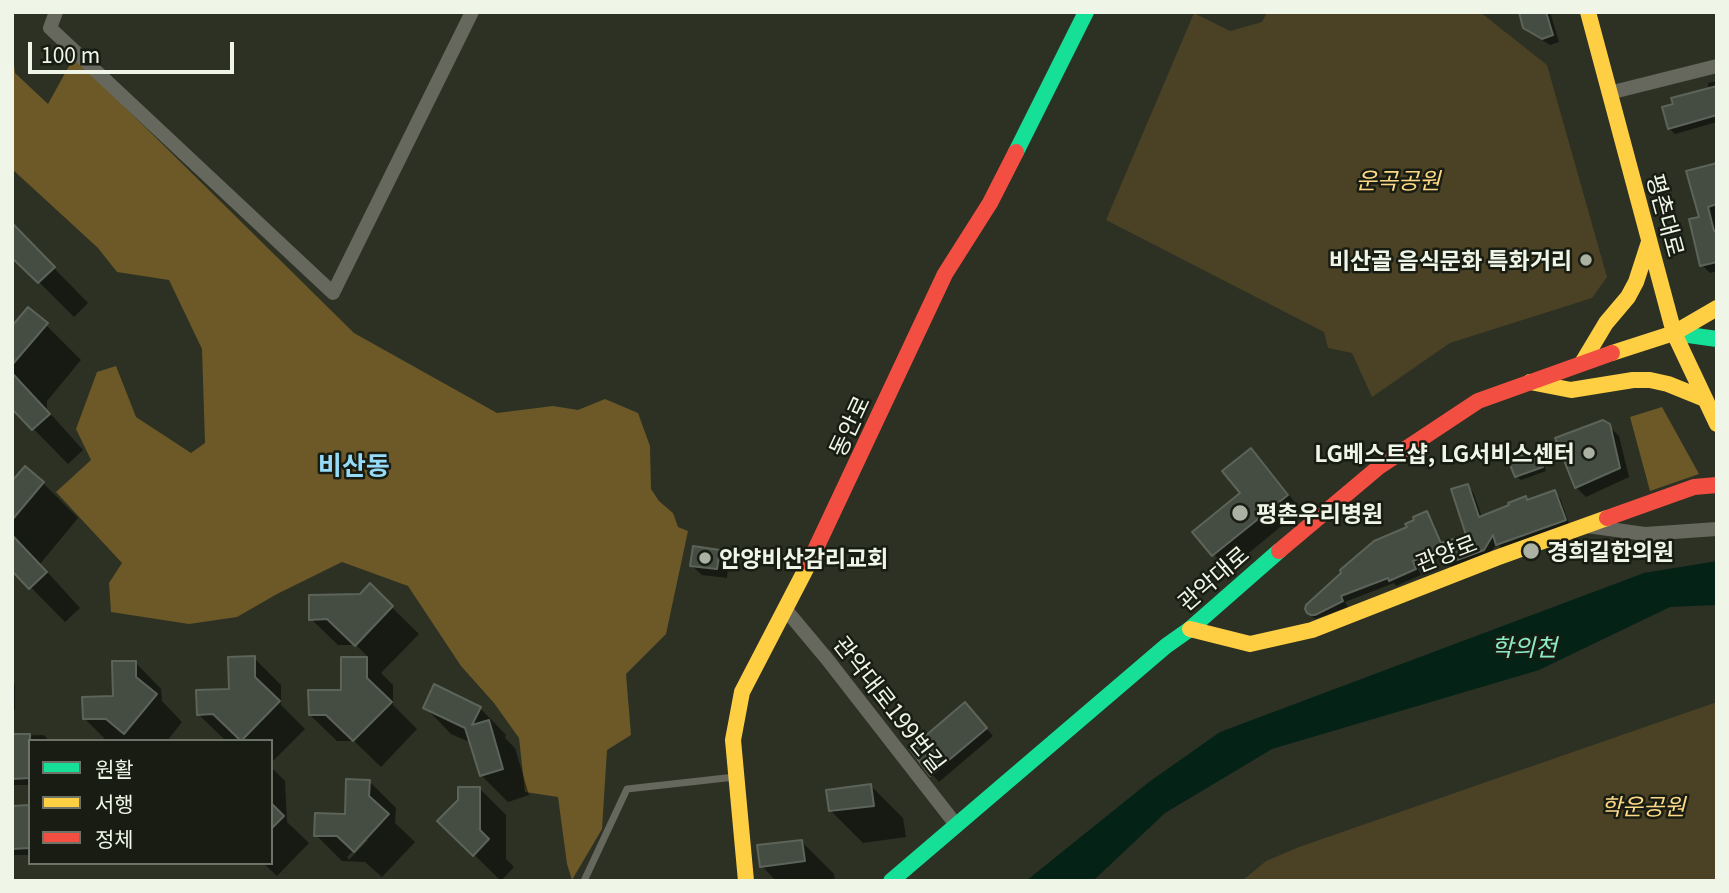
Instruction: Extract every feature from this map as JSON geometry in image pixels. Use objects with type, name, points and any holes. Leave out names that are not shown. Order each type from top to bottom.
[{"type":"street","points":[[56,12],[50,28],[333,293],[472,12]]},
{"type":"street","name":"동안로","points":[[746,881],[733,740],[742,692],[786,610],[945,274],[990,204],[1086,12]]},
{"type":"street","name":"평촌대로","points":[[1588,12],[1674,333],[1717,424]]},
{"type":"street","points":[[1609,93],[1717,66]]},
{"type":"street","points":[[1582,363],[1606,323],[1628,297],[1650,242]]},
{"type":"street","name":"관악대로","points":[[891,881],[1380,466],[1478,401],[1674,333],[1717,308]]},
{"type":"street","name":"관악대로","points":[[1674,333],[1717,339]]},
{"type":"street","points":[[1530,382],[1571,390],[1633,380],[1650,380],[1705,398]]},
{"type":"street","name":"관양로","points":[[1190,629],[1250,644],[1312,630],[1496,558],[1694,487],[1717,485]]},
{"type":"street","points":[[1586,526],[1645,534],[1717,529]]},
{"type":"street","name":"관악대로199번길","points":[[786,610],[957,826]]},
{"type":"lane","points":[[584,881],[627,789],[736,777]]},
{"type":"green space","name":"운곡공원","points":[[1267,12],[1480,12],[1547,65],[1607,277],[1592,298],[1450,343],[1372,397],[1352,353],[1328,348],[1324,332],[1106,220],[1194,13],[1230,31],[1262,22]]},
{"type":"green space","name":"학운공원","points":[[1717,702],[1717,881],[1242,881],[1266,861],[1299,847]]},
{"type":"shaded area","points":[[12,48],[15,73],[48,104],[74,57],[354,333],[497,413],[553,406],[578,410],[605,399],[638,413],[650,446],[651,489],[659,501],[673,513],[678,527],[688,531],[666,634],[626,674],[631,735],[607,750],[602,829],[572,880],[567,864],[558,797],[525,792],[519,738],[494,703],[461,666],[408,586],[342,562],[237,617],[189,624],[111,612],[109,583],[122,563],[56,492],[91,460],[76,429],[97,372],[116,366],[136,417],[191,453],[205,443],[202,349],[169,280],[117,272],[98,248],[12,169]]},
{"type":"shaded area","points":[[1662,407],[1699,474],[1650,491],[1630,417]]},
{"type":"water","name":"학의천","points":[[1717,561],[1717,605],[1670,607],[1539,670],[1272,749],[1165,813],[1093,881],[1026,881],[1149,782],[1220,732],[1644,573]]},
{"type":"building","points":[[1519,12],[1546,12],[1553,35],[1542,39],[1523,28]]},
{"type":"building","points":[[1717,86],[1717,115],[1668,129],[1662,107],[1673,104],[1671,98]]},
{"type":"building","points":[[1717,163],[1717,204],[1708,207],[1714,231],[1717,230],[1717,262],[1700,266],[1689,219],[1699,217],[1686,171]]},
{"type":"building","points":[[12,223],[55,267],[38,283],[12,258]]},
{"type":"building","points":[[28,307],[48,323],[12,365],[12,326]]},
{"type":"building","points":[[12,373],[50,414],[32,430],[12,409]]},
{"type":"building","name":"LG베스트샵, LG서비스센터","points":[[1603,420],[1610,424],[1620,468],[1575,488],[1555,438]]},
{"type":"building","name":"평촌우리병원","points":[[1251,448],[1288,495],[1212,556],[1192,532],[1240,493],[1222,471]]},
{"type":"building","points":[[1537,450],[1543,467],[1515,477],[1508,460]]},
{"type":"building","points":[[25,466],[44,482],[12,520],[12,481]]},
{"type":"building","points":[[1468,484],[1479,517],[1526,496],[1527,500],[1555,490],[1566,520],[1496,545],[1493,535],[1484,550],[1446,564],[1441,549],[1413,561],[1416,569],[1389,581],[1388,578],[1341,596],[1343,601],[1315,615],[1307,613],[1306,605],[1341,573],[1340,570],[1374,541],[1407,527],[1405,524],[1414,520],[1413,517],[1427,511],[1441,543],[1466,535],[1451,489]]},
{"type":"building","points":[[12,535],[47,572],[29,589],[12,571]]},
{"type":"building","name":"안양비산감리교회","points":[[693,546],[720,550],[717,569],[690,566]]},
{"type":"building","points":[[370,583],[393,606],[355,646],[327,619],[309,620],[309,595],[360,594]]},
{"type":"building","points":[[255,656],[255,677],[280,701],[243,739],[239,739],[213,714],[197,715],[196,690],[229,689],[228,657]]},
{"type":"building","points":[[341,657],[367,657],[367,678],[392,702],[353,741],[326,715],[309,715],[308,690],[341,690]]},
{"type":"building","points":[[112,661],[136,661],[136,677],[157,694],[124,734],[106,719],[83,719],[82,697],[113,696]]},
{"type":"building","points":[[434,684],[481,707],[472,725],[489,720],[503,769],[480,776],[465,728],[423,708]]},
{"type":"building","points":[[965,702],[987,728],[930,776],[910,749]]},
{"type":"building","points":[[12,734],[30,734],[28,778],[12,779]]},
{"type":"building","points":[[346,779],[370,780],[369,796],[389,814],[354,852],[337,836],[314,836],[315,813],[345,814]]},
{"type":"building","points":[[871,784],[874,806],[829,811],[826,790]]},
{"type":"building","points":[[458,787],[480,787],[480,830],[489,839],[473,856],[437,821],[458,800]]},
{"type":"building","points":[[28,805],[28,848],[12,849],[12,806]]},
{"type":"building","points":[[273,805],[284,816],[273,827]]},
{"type":"building","points":[[802,840],[805,861],[760,867],[757,845]]},
{"type":"traffic: fast","points":[[1016,152],[1086,12]]},
{"type":"traffic: fast","points":[[1674,333],[1717,339]]},
{"type":"traffic: fast","points":[[891,881],[1279,551]]},
{"type":"traffic: slow","points":[[1588,12],[1674,333],[1717,424]]},
{"type":"traffic: slow","points":[[1582,363],[1606,323],[1628,297],[1636,282],[1649,242]]},
{"type":"traffic: slow","points":[[1612,353],[1674,333],[1717,308]]},
{"type":"traffic: slow","points":[[1530,382],[1571,390],[1633,380],[1650,380],[1705,399]]},
{"type":"traffic: slow","points":[[1190,629],[1250,644],[1312,630],[1607,518]]},
{"type":"traffic: slow","points":[[746,881],[733,740],[742,692],[809,563]]},
{"type":"traffic: jam","points":[[809,563],[945,274],[990,203],[1016,152]]},
{"type":"traffic: jam","points":[[1279,551],[1380,466],[1478,401],[1612,353]]},
{"type":"traffic: jam","points":[[1607,518],[1694,487],[1717,485]]},
{"type":"place","name":"비산골 음식문화 특화거리","points":[[1586,260]]},
{"type":"place","name":"LG베스트샵, LG서비스센터","points":[[1589,453]]},
{"type":"place","name":"평촌우리병원","points":[[1240,513]]},
{"type":"place","name":"경희길한의원","points":[[1531,551]]},
{"type":"place","name":"안양비산감리교회","points":[[705,558]]},
{"type":"district","name":"비산동","points":[[354,465]]}]
